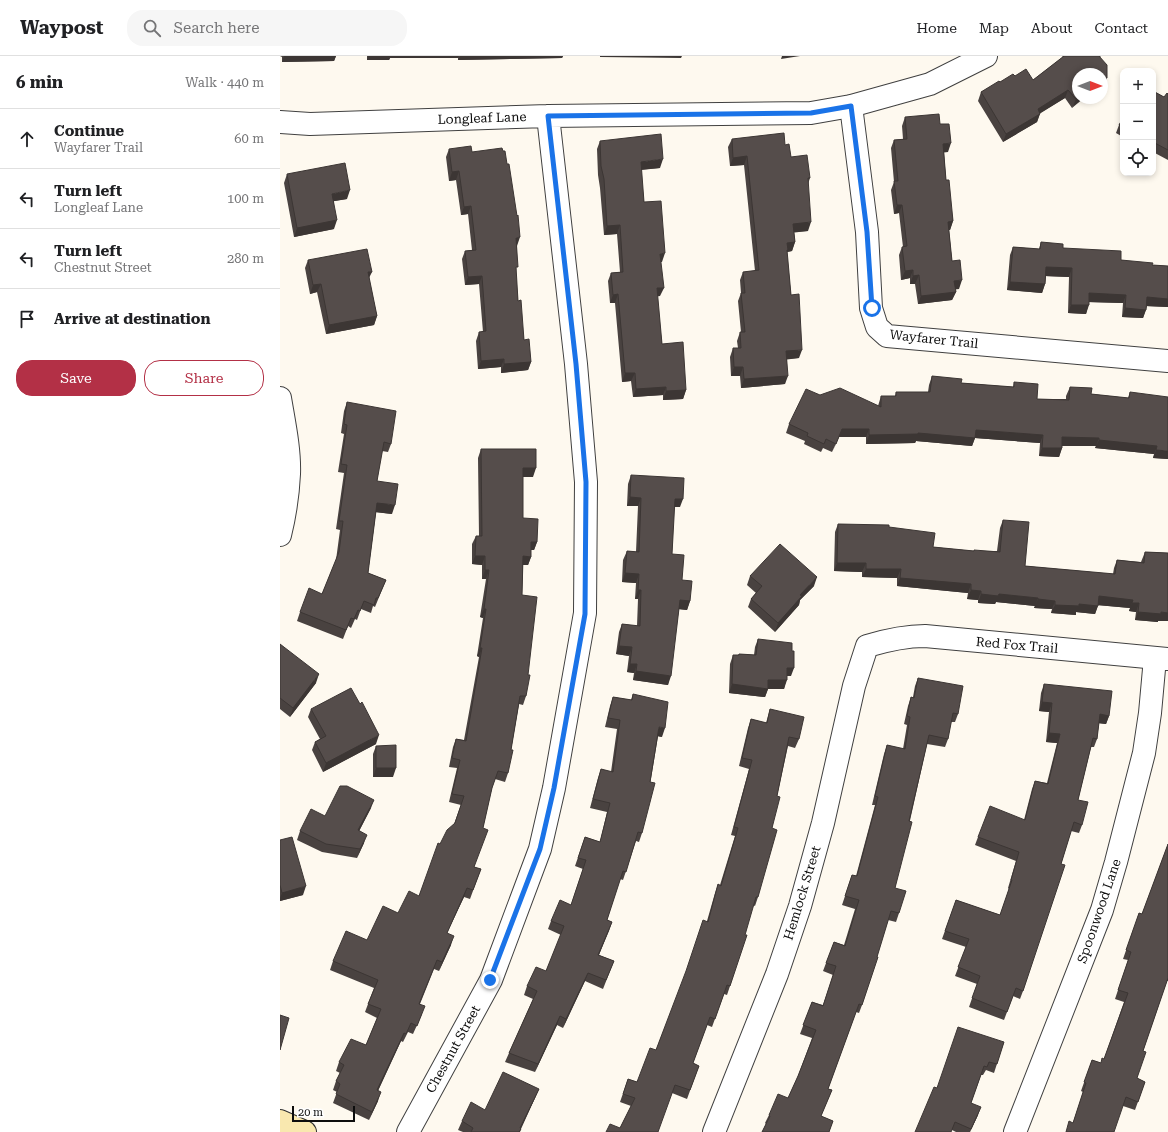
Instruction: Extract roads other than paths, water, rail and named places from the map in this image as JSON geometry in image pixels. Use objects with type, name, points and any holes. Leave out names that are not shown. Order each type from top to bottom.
[{"type":"street","name":"Longleaf Lane","points":[[280,122],[310,124],[548,116],[811,113],[851,106],[930,84],[986,56]]},
{"type":"street","name":"Wayfarer Trail","points":[[851,106],[867,232],[872,308],[877,327],[887,336],[1168,361]]},
{"type":"street","name":"Chestnut Street","points":[[408,1132],[490,980],[540,849],[554,788],[585,614],[586,482],[576,364],[548,116]]},
{"type":"street","points":[[280,398],[289,473],[285,513],[280,535]]},
{"type":"street","name":"Red Fox Trail","points":[[867,646],[893,638],[924,636],[1162,658]]},
{"type":"street","name":"Hemlock Street","points":[[714,1132],[777,974],[800,906],[823,823],[854,686],[867,646]]},
{"type":"street","name":"Spoonwood Lane","points":[[1015,1132],[1104,903],[1144,753],[1150,713],[1162,658]]},
{"type":"street","points":[[280,1121],[305,1132]]}]
